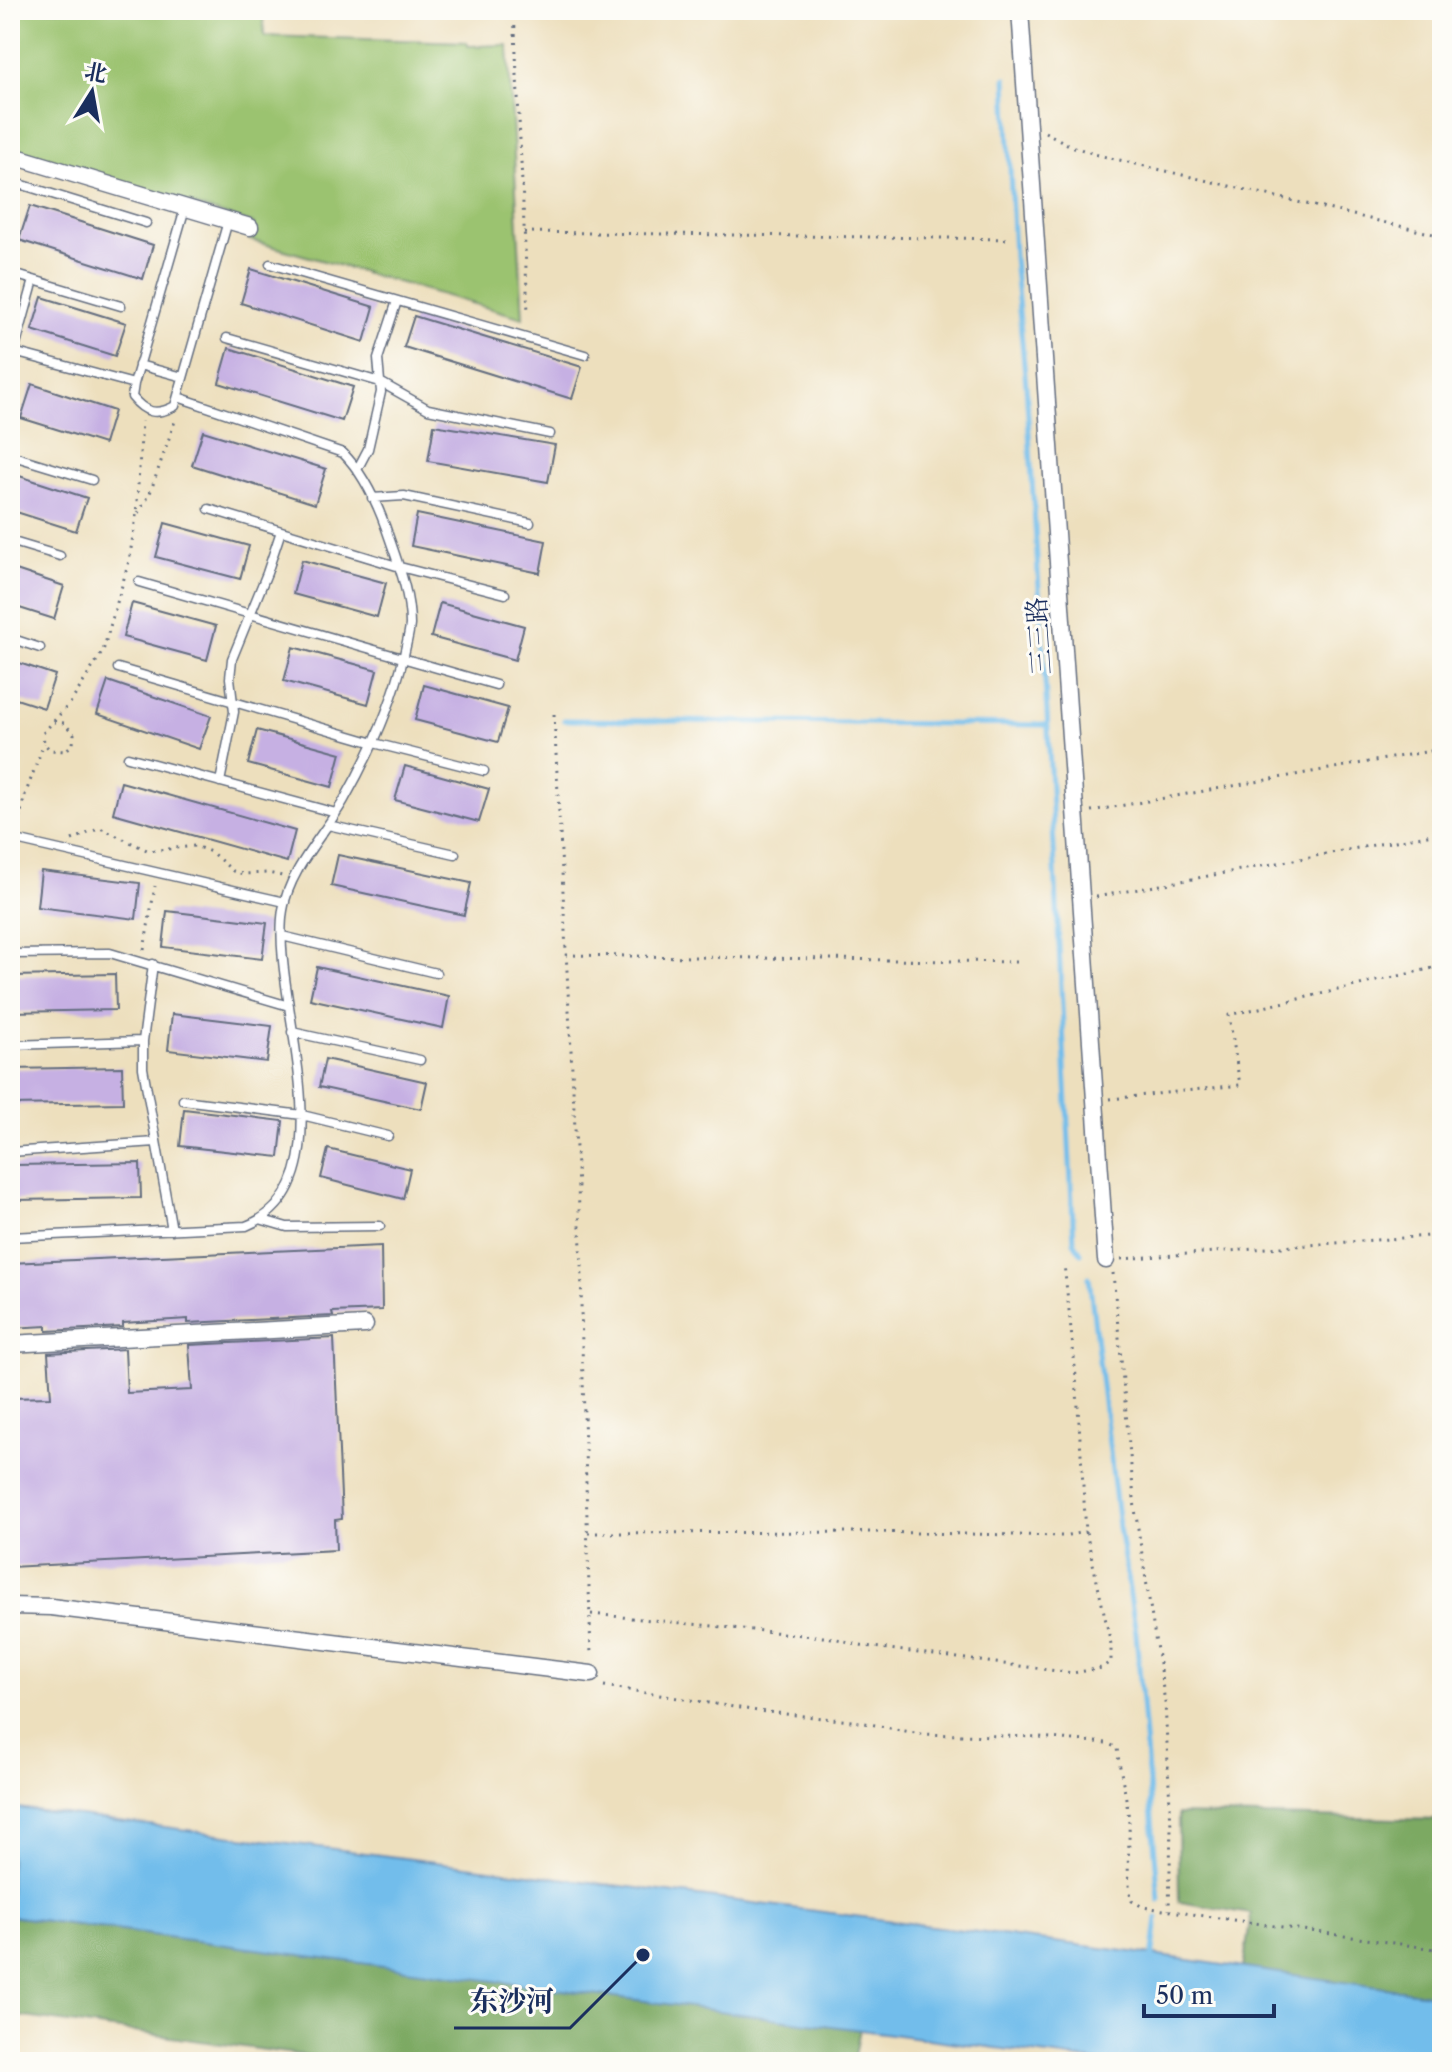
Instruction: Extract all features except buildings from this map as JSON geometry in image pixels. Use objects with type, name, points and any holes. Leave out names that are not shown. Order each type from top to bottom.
[{"type":"street","name":"三三路","points":[[1020,10],[1095,1100],[1109,1260]]},
{"type":"street","points":[[10,155],[250,227]]},
{"type":"street","points":[[10,1344],[365,1325]]},
{"type":"street","points":[[10,1606],[67,1609],[591,1674]]},
{"type":"lane","points":[[10,209],[14,182],[146,223]]},
{"type":"lane","points":[[185,208],[134,384],[132,397],[142,410],[160,414],[176,402],[228,221]]},
{"type":"lane","points":[[270,264],[585,355]]},
{"type":"lane","points":[[10,273],[121,306]]},
{"type":"lane","points":[[34,280],[12,352],[134,384]]},
{"type":"lane","points":[[358,468],[368,449],[381,392],[378,359],[397,301]]},
{"type":"lane","points":[[227,338],[380,382],[428,409],[550,434]]},
{"type":"lane","points":[[139,365],[183,377]]},
{"type":"lane","points":[[10,1237],[246,1226],[263,1220],[280,1204],[301,1148],[302,1115],[282,936],[285,902],[294,879],[336,813],[374,743],[398,682],[410,627],[406,583],[400,567],[358,468],[343,453],[176,402]]},
{"type":"lane","points":[[10,455],[92,480]]},
{"type":"lane","points":[[372,498],[404,496],[530,523]]},
{"type":"lane","points":[[209,509],[400,567],[505,594]]},
{"type":"lane","points":[[220,782],[234,712],[230,678],[232,659],[281,531]]},
{"type":"lane","points":[[10,541],[60,556]]},
{"type":"lane","points":[[139,582],[496,685]]},
{"type":"lane","points":[[10,638],[40,648]]},
{"type":"lane","points":[[118,668],[374,743],[484,771]]},
{"type":"lane","points":[[128,757],[336,813]]},
{"type":"lane","points":[[328,825],[455,854]]},
{"type":"lane","points":[[16,840],[285,902]]},
{"type":"lane","points":[[282,936],[436,973]]},
{"type":"lane","points":[[10,954],[110,953],[289,1006]]},
{"type":"lane","points":[[153,964],[143,1041],[143,1068],[172,1230]]},
{"type":"lane","points":[[292,1032],[420,1060]]},
{"type":"lane","points":[[10,1045],[143,1041]]},
{"type":"lane","points":[[183,1100],[302,1115],[388,1136]]},
{"type":"lane","points":[[10,1152],[156,1142]]},
{"type":"lane","points":[[263,1220],[287,1227],[380,1226]]},
{"type":"path","points":[[514,10],[528,312]]},
{"type":"path","points":[[1028,122],[1071,146],[1098,155],[1442,236]]},
{"type":"path","points":[[524,232],[1011,239]]},
{"type":"path","points":[[136,517],[149,496],[176,422],[176,402]]},
{"type":"path","points":[[16,840],[24,798],[44,743],[43,733],[71,702],[103,651],[129,561],[136,517],[142,410]]},
{"type":"path","points":[[554,714],[582,1261],[591,1674],[601,1686],[758,1711],[860,1722],[920,1734],[1040,1737],[1107,1743],[1117,1748],[1128,1809],[1128,1886],[1132,1901],[1143,1907],[1442,1950]]},
{"type":"path","points":[[44,743],[55,752],[65,751],[73,744],[72,729],[64,723],[54,722]]},
{"type":"path","points":[[1075,814],[1442,749]]},
{"type":"path","points":[[64,843],[100,828],[149,851],[186,846],[204,848],[233,871],[243,874],[268,873],[294,879]]},
{"type":"path","points":[[1081,900],[1438,833]]},
{"type":"path","points":[[142,961],[158,875]]},
{"type":"path","points":[[566,955],[1018,962]]},
{"type":"path","points":[[1095,1100],[1240,1085],[1229,1015],[1442,966]]},
{"type":"path","points":[[1169,1910],[1171,1827],[1165,1702],[1135,1509],[1109,1260],[1442,1235]]},
{"type":"path","points":[[591,1614],[833,1638],[865,1646],[1041,1670],[1073,1673],[1102,1668],[1111,1661],[1111,1644],[1086,1532],[1076,1376],[1064,1264]]},
{"type":"path","points":[[588,1533],[872,1532],[1062,1536],[1086,1532]]},
{"type":"green space","points":[[10,10],[263,10],[264,36],[467,42],[468,46],[508,45],[523,318],[250,240],[254,224],[10,148]]},
{"type":"green space","points":[[1178,1814],[1442,1820],[1442,1996],[1243,1969],[1251,1914],[1179,1902]]},
{"type":"green space","points":[[10,1916],[860,2028],[854,2062],[353,2062],[10,2015]]},
{"type":"water","points":[[10,1807],[1132,1952],[1442,1996],[1442,2062],[1100,2062],[10,1916]]},
{"type":"waterway","points":[[1006,78],[1014,257],[1026,385],[1048,729],[1074,1242],[1081,1253]]},
{"type":"waterway","points":[[564,720],[1047,725]]},
{"type":"waterway","points":[[1089,1277],[1119,1527],[1136,1633],[1159,1900]]},
{"type":"waterway","points":[[1152,1960],[1157,1918]]},
{"type":"place","name":"东沙河","points":[[643,1955]]}]
